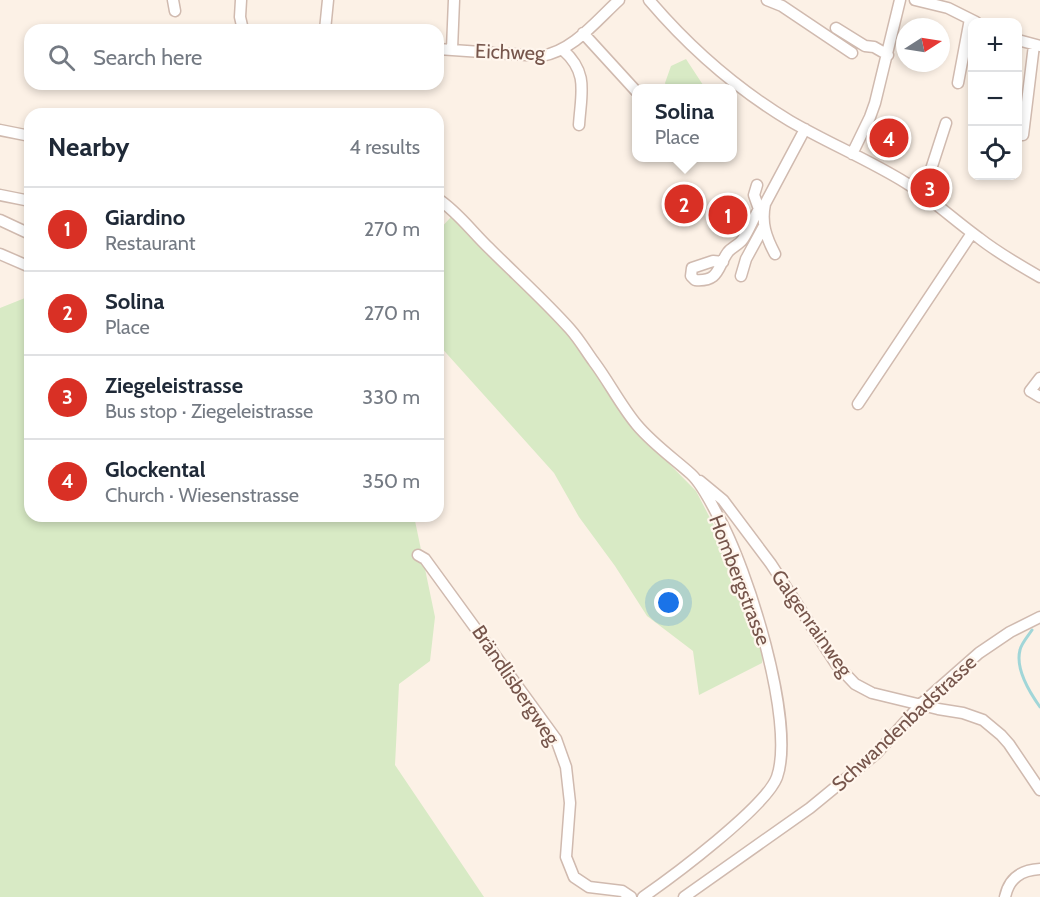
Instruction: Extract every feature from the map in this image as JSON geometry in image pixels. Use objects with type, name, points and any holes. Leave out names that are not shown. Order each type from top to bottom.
[{"type":"street","points":[[241,0],[242,24]]},
{"type":"street","points":[[325,24],[327,0]]},
{"type":"street","points":[[452,49],[454,0]]},
{"type":"street","name":"Eichweg","points":[[444,49],[541,56],[555,54],[563,50],[620,0]]},
{"type":"street","points":[[649,0],[708,61],[757,99],[805,129],[880,167],[923,195],[1004,256],[1040,277]]},
{"type":"street","points":[[767,0],[782,6],[852,53]]},
{"type":"street","points":[[852,154],[870,117],[888,56],[900,0]]},
{"type":"street","points":[[915,0],[948,8],[968,18]]},
{"type":"street","points":[[836,28],[865,46],[874,47],[888,56]]},
{"type":"street","points":[[583,33],[632,87]]},
{"type":"street","points":[[1022,41],[1037,45],[1023,135]]},
{"type":"street","points":[[958,83],[968,42]]},
{"type":"street","points":[[563,50],[575,61],[581,74],[579,125]]},
{"type":"street","points":[[923,195],[946,123]]},
{"type":"street","points":[[741,276],[765,204],[805,129]]},
{"type":"street","points":[[0,130],[24,135]]},
{"type":"street","points":[[770,195],[757,187],[754,195],[768,240],[775,254]]},
{"type":"street","points":[[0,195],[24,200]]},
{"type":"street","name":"Hombergstrasse","points":[[444,203],[452,208],[570,329],[636,424],[670,458],[693,476],[719,517],[741,570],[767,646],[780,732],[779,767],[772,787],[759,803],[666,881],[642,897]]},
{"type":"street","points":[[723,262],[729,250],[741,241],[762,217]]},
{"type":"street","points":[[0,220],[24,231]]},
{"type":"street","points":[[858,404],[972,233]]},
{"type":"street","points":[[0,254],[24,264]]},
{"type":"street","points":[[1040,378],[1030,391],[1040,397]]},
{"type":"street","name":"Galgenrainweg","points":[[693,476],[723,500],[771,564],[847,676],[863,689],[973,716],[992,727],[1010,744],[1040,790]]},
{"type":"street","name":"Brändlisbergweg","points":[[418,555],[425,559],[478,629],[556,739],[566,767],[570,803],[566,857],[574,877],[589,887],[622,891],[631,897]]},
{"type":"street","name":"Schwandenbadstrasse","points":[[684,897],[810,808],[877,753],[921,704],[979,653],[1011,632],[1040,617]]},
{"type":"street","points":[[1005,897],[1009,883],[1016,875],[1040,869]]},
{"type":"green space","points":[[686,59],[702,84],[665,84],[671,66]]},
{"type":"green space","points":[[451,217],[567,331],[604,381],[631,425],[696,491],[737,570],[764,650],[762,663],[699,695],[693,651],[647,616],[615,566],[579,517],[554,473],[444,351],[444,225]]},
{"type":"green space","points":[[24,298],[24,522],[415,522],[435,617],[430,661],[399,684],[395,765],[484,897],[0,897],[0,308]]},
{"type":"waterway","points":[[1032,630],[1023,643],[1019,657],[1021,673],[1040,707]]},
{"type":"place","name":"Glockental","points":[[889,138]]},
{"type":"place","name":"Ziegeleistrasse","points":[[930,188]]},
{"type":"place","name":"Solina","points":[[684,204]]},
{"type":"place","name":"Giardino","points":[[728,215]]}]
